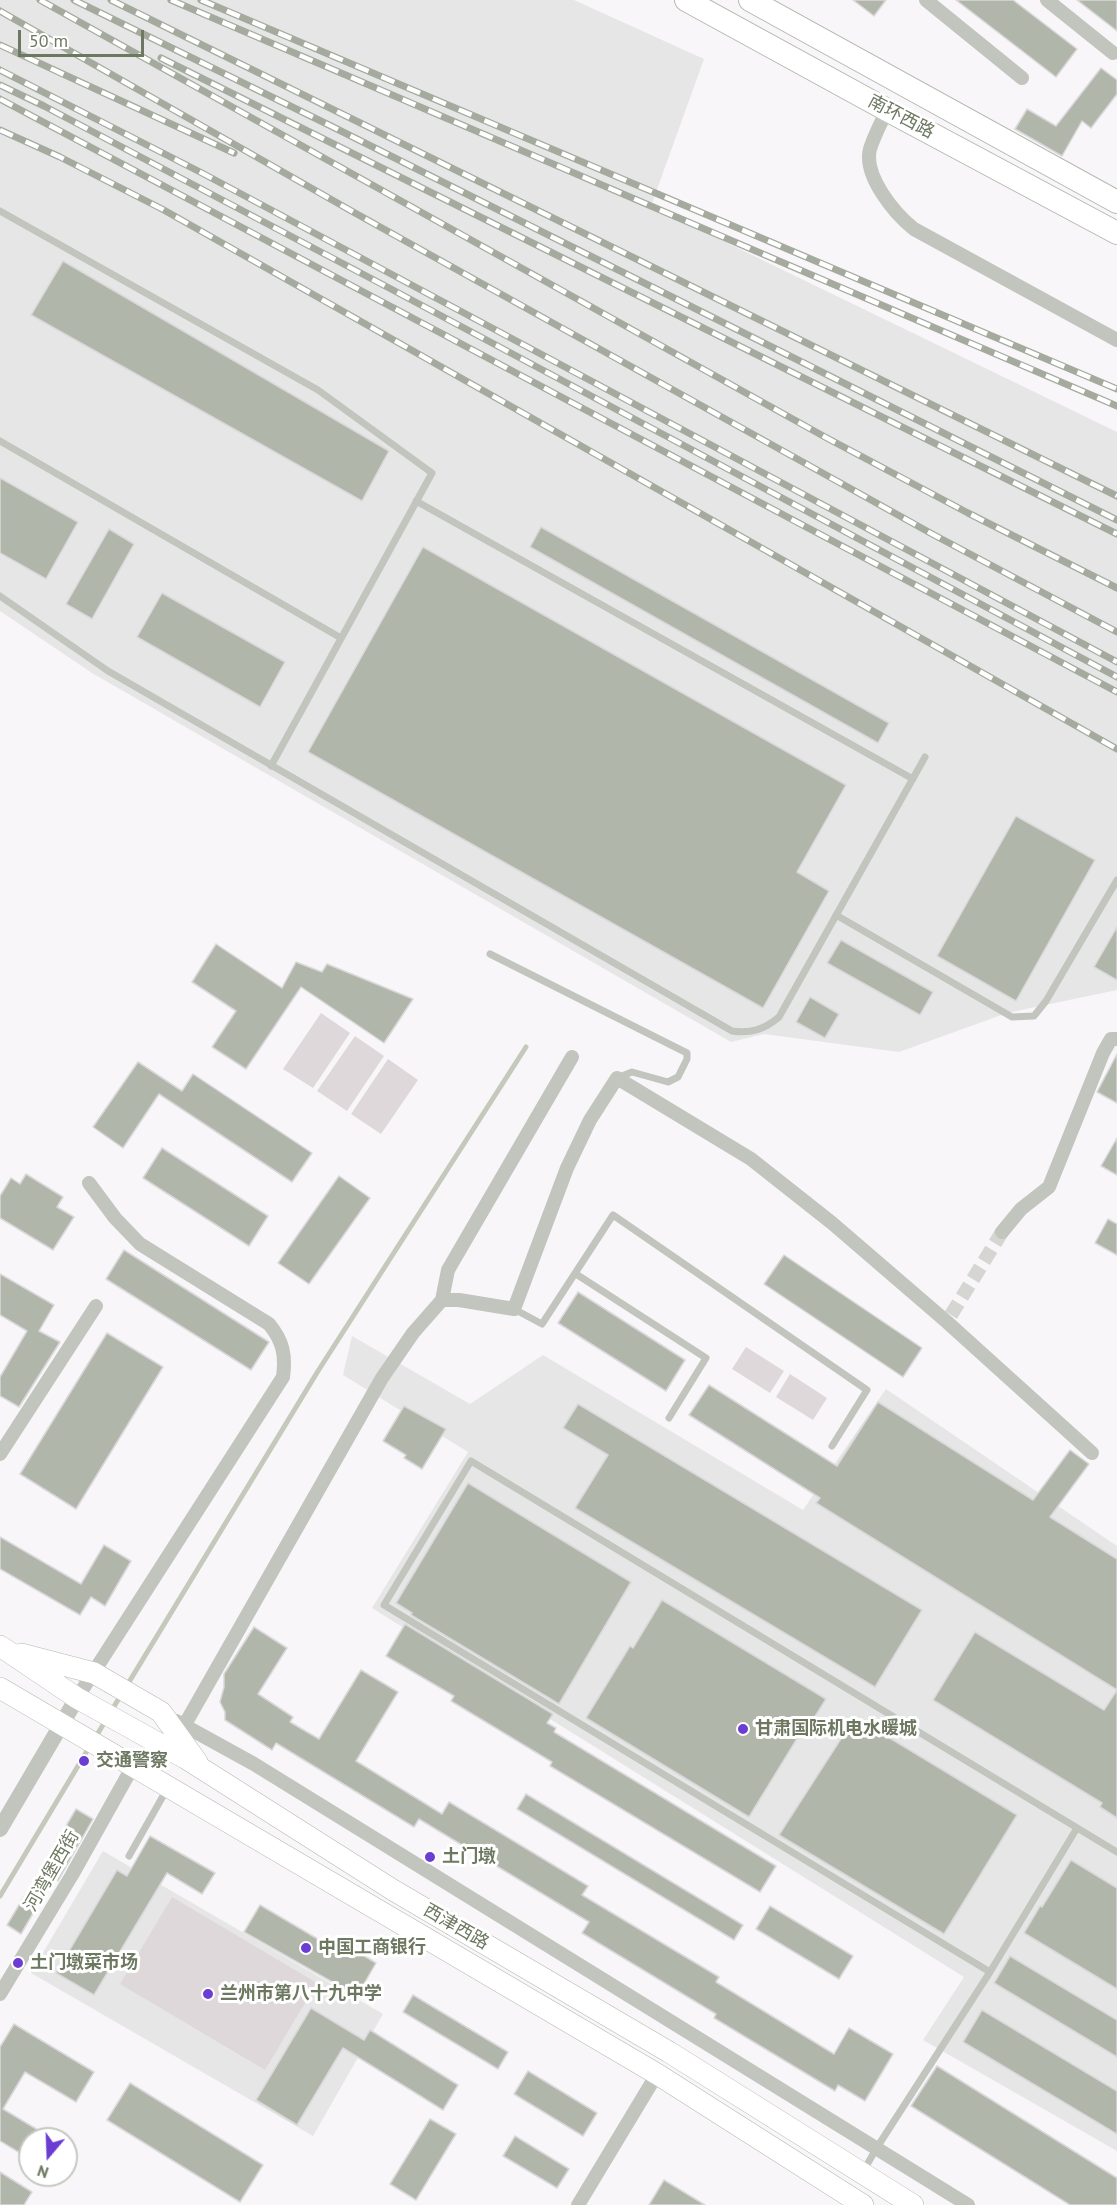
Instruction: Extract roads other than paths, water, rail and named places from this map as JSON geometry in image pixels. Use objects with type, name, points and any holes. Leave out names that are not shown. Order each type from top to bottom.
[{"type":"highway","name":"南环西路","points":[[686,0],[1117,233]]},
{"type":"highway","name":"南环西路","points":[[750,0],[1116,198]]},
{"type":"main road","points":[[3,1648],[94,1673],[161,1712],[203,1770]]},
{"type":"main road","name":"西津西路","points":[[3,1648],[83,1701],[203,1770],[393,1890],[669,2052],[913,2205]]},
{"type":"main road","name":"西津西路","points":[[0,1688],[657,2074],[863,2205]]},
{"type":"street","points":[[926,0],[1022,78]]},
{"type":"street","points":[[1047,0],[1113,53]]},
{"type":"street","points":[[887,110],[869,152],[879,188],[885,200],[903,220],[914,229],[1117,340]]},
{"type":"street","points":[[1002,1232],[1021,1209],[1049,1187],[1102,1053],[1111,1039],[1117,1039]]},
{"type":"street","points":[[184,1726],[382,1378],[414,1333],[442,1300],[448,1270],[572,1057]]},
{"type":"street","points":[[442,1300],[459,1300],[514,1309],[567,1168],[590,1120],[617,1078],[751,1159],[949,1318],[1092,1453]]},
{"type":"street","points":[[0,1829],[68,1728],[83,1701],[94,1673],[283,1377],[285,1363],[281,1342],[269,1324],[140,1244],[115,1218],[89,1183]]},
{"type":"street","points":[[0,1454],[96,1306]]},
{"type":"street","points":[[161,1712],[254,1764],[968,2205]]},
{"type":"street","name":"河湾堡西街","points":[[0,1994],[72,1875],[125,1762]]},
{"type":"street","points":[[578,2205],[657,2074]]},
{"type":"lane","points":[[0,211],[318,390],[432,473],[271,765]]},
{"type":"lane","points":[[0,441],[341,638]]},
{"type":"lane","points":[[416,501],[913,779]]},
{"type":"lane","points":[[0,596],[108,671],[732,1031],[762,1029],[779,1017],[925,757]]},
{"type":"lane","points":[[837,915],[1012,1017],[1034,1016],[1046,1001],[1117,880]]},
{"type":"lane","points":[[490,954],[687,1053],[687,1059],[678,1077],[668,1082],[632,1072],[617,1078]]},
{"type":"lane","points":[[514,1309],[542,1323],[613,1215],[867,1390],[832,1446]]},
{"type":"lane","points":[[576,1274],[706,1358],[669,1418]]},
{"type":"lane","points":[[990,1972],[384,1605],[471,1461],[1117,1852]]},
{"type":"lane","points":[[129,1856],[168,1787]]},
{"type":"lane","points":[[862,2174],[876,2148],[990,1972],[1077,1828]]},
{"type":"waterway","points":[[126,1687],[318,1371],[526,1047]]},
{"type":"waterway","points":[[110,1713],[121,1695]]},
{"type":"waterway","points":[[95,1738],[106,1720]]},
{"type":"waterway","points":[[0,1896],[90,1746]]},
{"type":"tunnel","points":[[951,1315],[1002,1232]]},
{"type":"railway","points":[[40,0],[825,437],[968,513],[1117,588]]},
{"type":"railway","points":[[74,0],[331,126],[1117,520]]},
{"type":"railway","points":[[111,0],[1117,496]]},
{"type":"railway","points":[[171,0],[1117,406]]},
{"type":"railway","points":[[201,0],[1117,389]]},
{"type":"railway","points":[[0,11],[355,213],[934,535],[1117,632]]},
{"type":"railway","points":[[0,45],[234,153]]},
{"type":"railway","points":[[161,58],[1117,534]]},
{"type":"railway","points":[[0,70],[202,173],[1117,662]]},
{"type":"railway","points":[[0,85],[391,289],[1117,677]]},
{"type":"railway","points":[[0,99],[1117,692]]},
{"type":"railway","points":[[0,130],[60,157],[162,209],[1117,749]]},
{"type":"place","name":"甘肃国际机电水暖城","points":[[743,1729]]},
{"type":"place","name":"交通警察","points":[[84,1761]]},
{"type":"place","name":"土门墩","points":[[430,1857]]},
{"type":"place","name":"中国工商银行","points":[[306,1948]]},
{"type":"place","name":"土门墩菜市场","points":[[18,1963]]},
{"type":"place","name":"兰州市第八十九中学","points":[[208,1994]]}]
